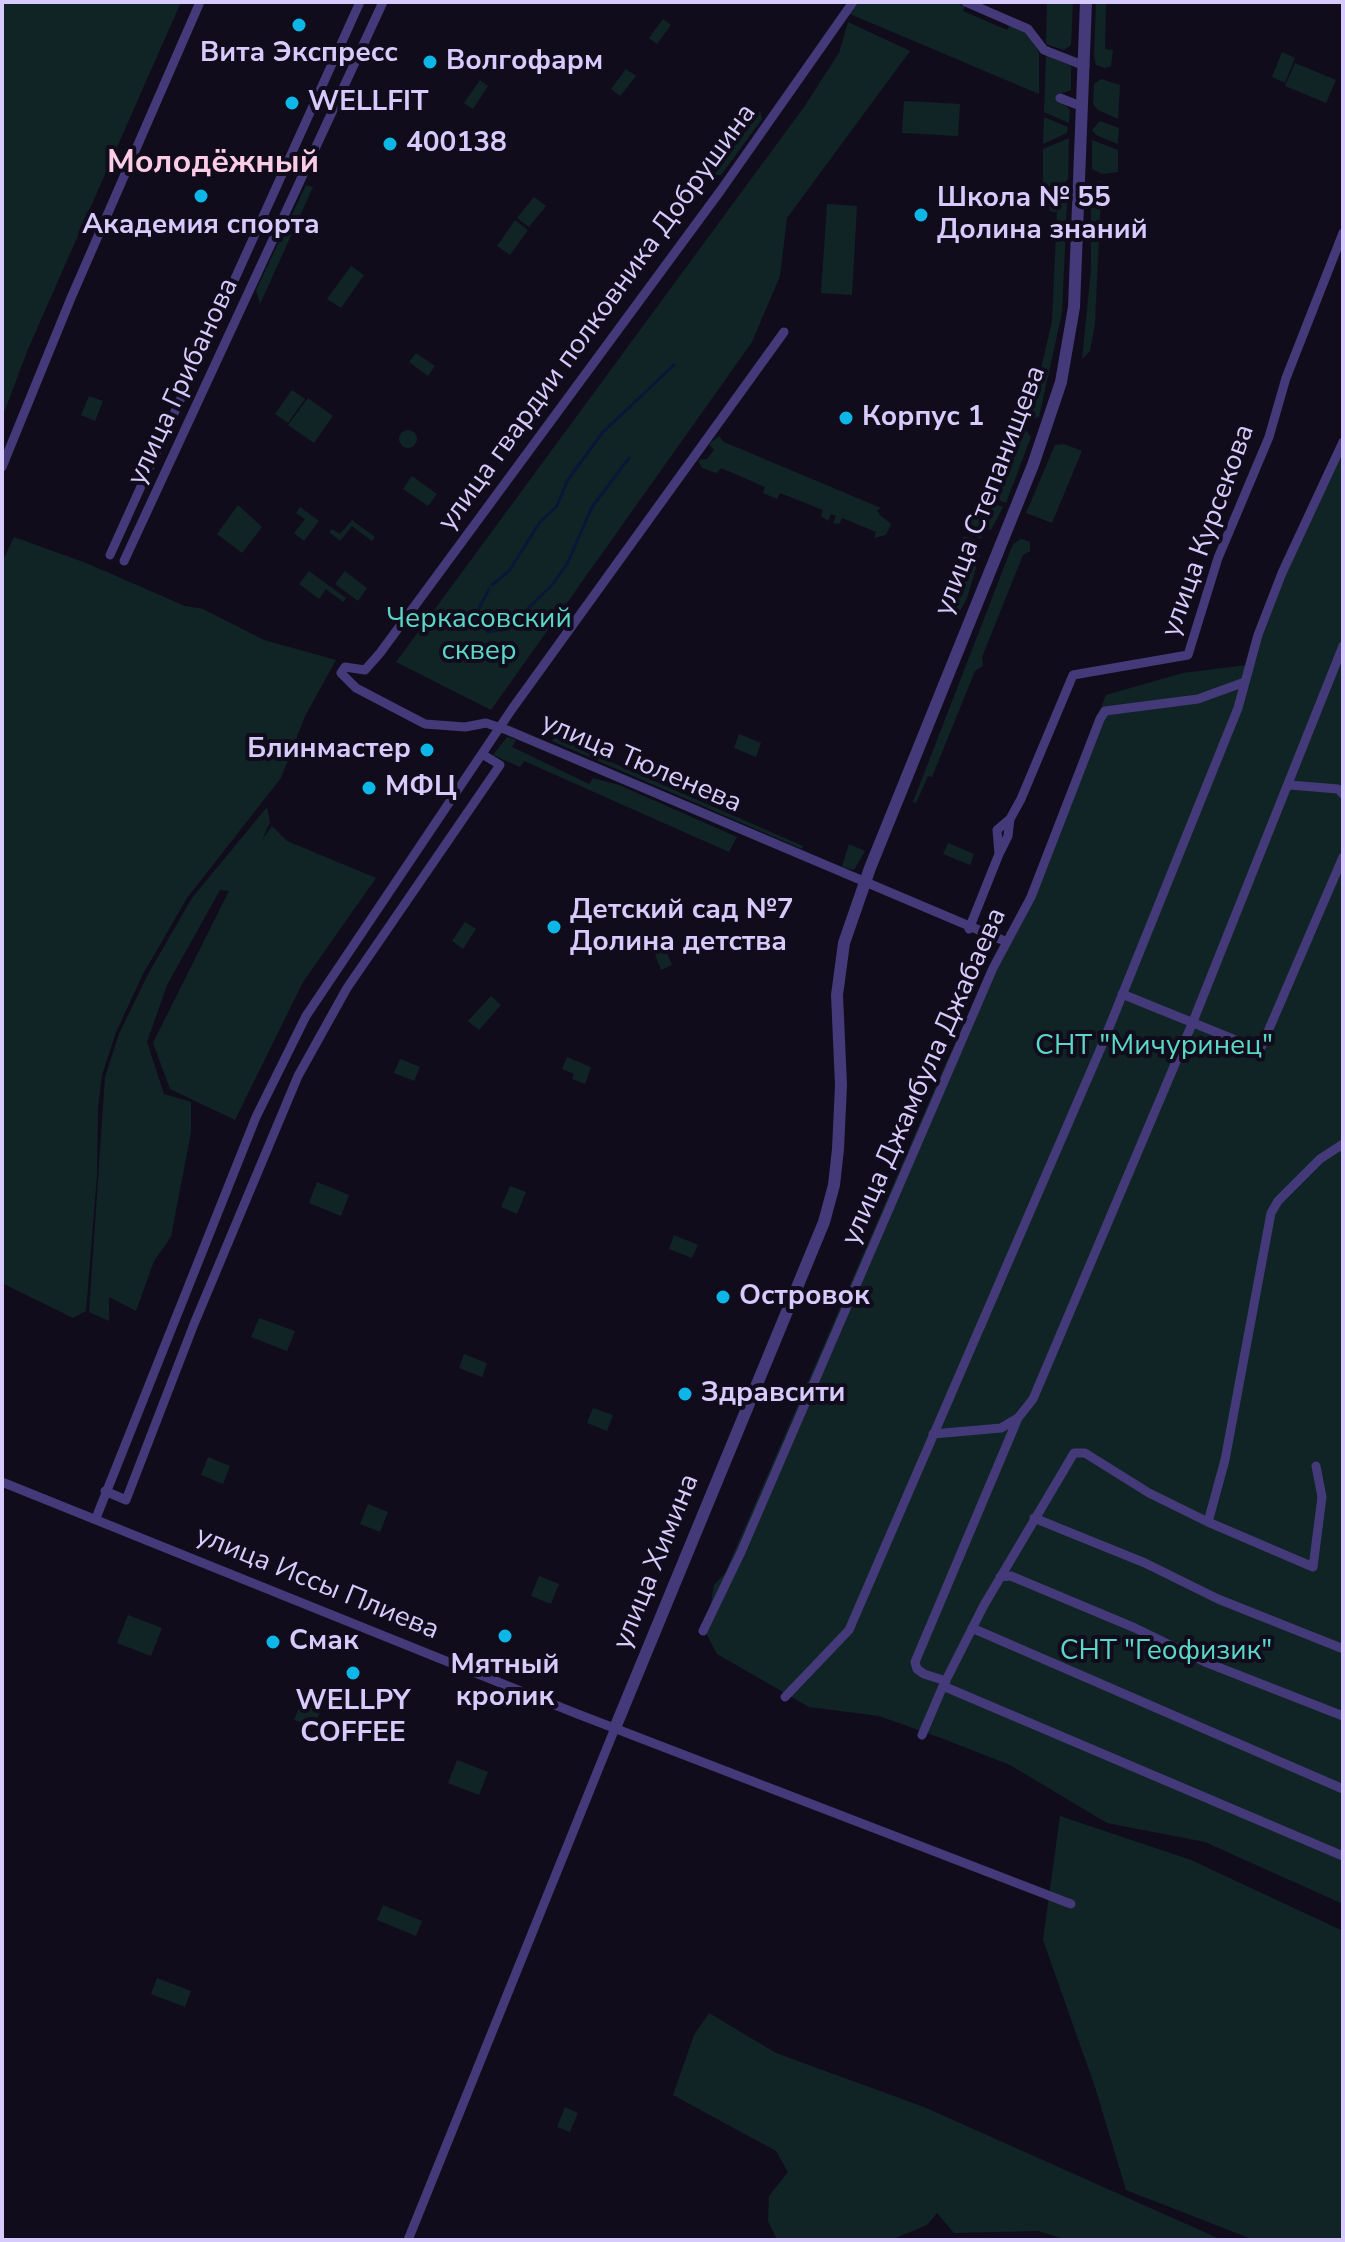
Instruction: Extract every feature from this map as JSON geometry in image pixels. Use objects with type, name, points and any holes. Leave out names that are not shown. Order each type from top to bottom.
[{"type":"street","points":[[2,467],[77,284],[200,2]]},
{"type":"street","name":"улица Грибанова","points":[[110,555],[360,2]]},
{"type":"street","name":"улица Грибанова","points":[[124,561],[383,2]]},
{"type":"street","name":"улица гвардии полковника Добрушина","points":[[377,657],[712,202],[853,2]]},
{"type":"street","points":[[966,2],[1028,29],[1044,50],[1085,66]]},
{"type":"street","name":"улица Степанищева","points":[[865,884],[1033,465],[1061,382],[1074,307],[1086,2]]},
{"type":"street","points":[[1060,98],[1083,107]]},
{"type":"street","name":"улица Курсекова","points":[[969,929],[999,854],[997,830],[1010,819],[1073,675],[1188,655],[1218,558],[1269,437],[1286,378],[1343,233]]},
{"type":"street","points":[[96,1518],[286,1051],[314,1003],[499,727],[784,332]]},
{"type":"street","points":[[785,1697],[849,1630],[1122,994],[1238,708],[1242,683],[1282,573],[1343,442]]},
{"type":"street","points":[[1343,646],[1192,1024],[1033,1399],[1018,1418],[915,1662],[917,1669],[924,1674],[1343,1856]]},
{"type":"street","name":"улица Тюленева","points":[[377,657],[365,670],[343,668],[341,677],[425,724],[465,727],[486,723],[499,727],[969,929],[1007,942]]},
{"type":"street","name":"улица Джамбула Джабаева","points":[[703,1631],[741,1552],[780,1456],[1007,942],[1031,897],[1105,711],[1198,699],[1242,683]]},
{"type":"street","points":[[105,1491],[126,1500],[194,1324],[298,1076],[347,988],[500,765],[482,754]]},
{"type":"street","points":[[1290,785],[1338,789],[1343,794]]},
{"type":"street","points":[[1122,994],[1260,1050],[1343,857]]},
{"type":"street","name":"улица Химина","points":[[408,2240],[824,1222],[834,1185],[840,1101],[836,1024],[838,969],[865,884]]},
{"type":"street","points":[[1208,1522],[1225,1460],[1271,1213],[1278,1201],[1320,1159],[1343,1144]]},
{"type":"street","points":[[933,1434],[1001,1428],[1018,1418]]},
{"type":"street","points":[[922,1735],[972,1628],[1074,1453],[1085,1453],[1149,1493],[1313,1567],[1322,1497],[1316,1466]]},
{"type":"street","name":"улица Иссы Плиева","points":[[2,1482],[615,1728],[1071,1904]]},
{"type":"street","points":[[1034,1518],[1145,1563],[1218,1599],[1341,1648]]},
{"type":"street","points":[[1000,1577],[1011,1576],[1135,1628],[1205,1662],[1343,1716]]},
{"type":"street","points":[[972,1628],[1343,1789]]},
{"type":"green space","points":[[2,2],[181,2],[28,349],[2,418]]},
{"type":"green space","points":[[858,2],[954,2],[965,6],[963,11],[1007,30],[1010,25],[1027,32],[1039,53],[1039,94],[850,14]]},
{"type":"green space","points":[[1047,2],[1073,2],[1071,45],[1064,50],[1046,44]]},
{"type":"green space","points":[[1096,2],[1106,2],[1105,49],[1113,50],[1111,66],[1105,68],[1096,65],[1094,56]]},
{"type":"green space","points":[[663,19],[671,25],[657,44],[649,38]]},
{"type":"green space","name":"Черкасовский сквер","points":[[848,22],[910,51],[787,218],[780,276],[752,342],[491,710],[396,662],[804,107],[839,53]]},
{"type":"green space","points":[[1282,52],[1295,58],[1285,83],[1272,77]]},
{"type":"green space","points":[[1046,55],[1071,66],[1071,90],[1057,95],[1070,110],[1069,123],[1044,112]]},
{"type":"green space","points":[[1295,63],[1336,80],[1326,103],[1285,86]]},
{"type":"green space","points":[[626,69],[636,76],[620,96],[611,89]]},
{"type":"green space","points":[[1101,79],[1120,85],[1118,119],[1098,110],[1093,104],[1094,84]]},
{"type":"green space","points":[[480,80],[488,86],[473,109],[464,103]]},
{"type":"green space","points":[[904,101],[960,104],[958,136],[902,133]]},
{"type":"green space","points":[[760,111],[762,119],[721,175],[714,175]]},
{"type":"green space","points":[[1044,117],[1068,127],[1067,133],[1043,144]]},
{"type":"green space","points":[[1100,121],[1119,128],[1118,144],[1096,135],[1092,130]]},
{"type":"green space","points":[[1069,138],[1068,179],[1064,185],[1043,187],[1043,149]]},
{"type":"green space","points":[[1092,140],[1118,150],[1118,172],[1102,174],[1092,169]]},
{"type":"green space","points":[[1102,181],[1109,186],[1108,195],[1101,195],[1095,324],[1090,351],[1082,359],[1091,270],[1091,188],[1095,182]]},
{"type":"green space","points":[[306,185],[313,187],[260,304],[256,290]]},
{"type":"green space","points":[[1054,195],[1067,203],[1062,313],[1039,417],[1025,421],[1022,413],[1024,407],[1032,408],[1052,321],[1057,212],[1050,211],[1049,206]]},
{"type":"green space","points":[[534,197],[546,206],[529,227],[517,218]]},
{"type":"green space","points":[[827,204],[857,206],[852,295],[821,293]]},
{"type":"green space","points":[[515,220],[528,230],[510,255],[497,246]]},
{"type":"green space","points":[[351,266],[364,275],[341,308],[327,299]]},
{"type":"green space","points":[[416,353],[435,366],[428,376],[409,362]]},
{"type":"green space","points":[[292,390],[305,399],[288,423],[275,414]]},
{"type":"green space","points":[[89,396],[103,401],[95,421],[81,415]]},
{"type":"green space","points":[[308,398],[333,416],[314,443],[288,425]]},
{"type":"green space","points":[[1010,424],[1025,429],[1031,437],[1006,503],[981,493]]},
{"type":"green space","points":[[408,430],[417,439],[408,448],[399,439]]},
{"type":"green space","points":[[719,436],[724,442],[881,508],[877,510],[880,515],[891,524],[886,535],[874,538],[876,532],[842,518],[839,524],[833,523],[836,516],[831,514],[828,521],[821,516],[823,510],[780,493],[777,499],[763,493],[765,487],[721,468],[716,473],[702,468],[698,460],[707,459],[714,450],[709,444]]},
{"type":"green space","name":"СНТ \"Мичуринец\"","points":[[1343,437],[1343,1904],[1205,1842],[1107,1823],[1010,1765],[941,1738],[879,1716],[809,1707],[717,1654],[706,1633],[714,1585],[725,1573],[945,1065],[1027,897],[1106,695],[1183,673],[1247,665]]},
{"type":"green space","points":[[1064,444],[1082,451],[1052,523],[1026,513],[1055,445]]},
{"type":"green space","points":[[412,476],[437,494],[428,506],[403,489]]},
{"type":"green space","points":[[980,498],[1003,507],[991,530],[985,528],[981,539],[965,532]]},
{"type":"green space","points":[[238,505],[262,527],[242,553],[217,534]]},
{"type":"green space","points":[[300,507],[319,521],[304,541],[294,533],[305,519],[296,513]]},
{"type":"green space","points":[[352,520],[375,537],[372,541],[352,526],[340,541],[329,532],[332,529],[340,534]]},
{"type":"green space","points":[[964,536],[978,542],[974,553],[980,555],[967,598],[959,613],[953,615],[945,606],[959,573],[951,567]]},
{"type":"green space","points":[[14,537],[86,563],[185,606],[203,609],[264,640],[336,660],[305,716],[281,778],[187,898],[143,974],[116,1032],[102,1075],[98,1108],[97,1175],[86,1311],[73,1318],[2,1283],[2,562]]},
{"type":"green space","points":[[1021,539],[1030,542],[1030,551],[1023,555],[982,657],[983,666],[975,671],[932,777],[928,776],[916,803],[913,802],[1013,544]]},
{"type":"green space","points":[[309,571],[346,598],[343,602],[326,589],[319,599],[299,584]]},
{"type":"green space","points":[[345,571],[367,588],[358,601],[335,584]]},
{"type":"green space","points":[[739,734],[761,743],[756,757],[734,748]]},
{"type":"green space","points":[[507,737],[516,740],[512,747],[589,784],[593,778],[619,785],[737,837],[729,852],[524,761],[520,767],[493,755]]},
{"type":"green space","points":[[554,737],[803,846],[802,849],[552,741]]},
{"type":"green space","points":[[267,807],[270,822],[262,840],[272,826],[287,841],[376,878],[303,982],[235,1120],[170,1089],[153,1043],[229,891],[220,890],[167,985],[147,1042],[164,1094],[191,1102],[191,1132],[171,1237],[154,1261],[136,1311],[109,1297],[109,1321],[89,1312],[105,1077],[119,1034],[147,976],[192,898]]},
{"type":"green space","points":[[948,843],[974,854],[970,865],[943,854]]},
{"type":"green space","points":[[849,844],[865,851],[854,870],[842,867]]},
{"type":"green space","points":[[465,922],[476,929],[463,949],[452,941]]},
{"type":"green space","points":[[661,939],[672,965],[661,970],[651,943]]},
{"type":"green space","points":[[491,996],[501,1005],[479,1030],[468,1021]]},
{"type":"green space","points":[[567,1057],[591,1067],[585,1084],[572,1079],[574,1074],[562,1069]]},
{"type":"green space","points":[[400,1059],[420,1067],[414,1081],[394,1073]]},
{"type":"green space","points":[[317,1182],[349,1195],[341,1216],[309,1203]]},
{"type":"green space","points":[[510,1186],[526,1192],[517,1214],[501,1207]]},
{"type":"green space","points":[[674,1235],[698,1245],[692,1258],[669,1249]]},
{"type":"green space","points":[[259,1318],[295,1331],[287,1351],[251,1337]]},
{"type":"green space","points":[[464,1354],[487,1363],[482,1377],[459,1368]]},
{"type":"green space","points":[[593,1408],[613,1415],[607,1431],[587,1423]]},
{"type":"green space","points":[[208,1457],[230,1466],[223,1484],[201,1475]]},
{"type":"green space","points":[[368,1504],[388,1512],[380,1532],[360,1524]]},
{"type":"green space","points":[[539,1576],[559,1584],[551,1604],[531,1596]]},
{"type":"green space","points":[[128,1615],[162,1628],[151,1656],[117,1643]]},
{"type":"green space","points":[[304,1696],[323,1704],[314,1727],[294,1720]]},
{"type":"green space","points":[[457,1760],[488,1772],[479,1795],[448,1783]]},
{"type":"green space","points":[[1060,1816],[1191,1860],[1343,1931],[1343,2240],[1254,2240],[1126,2190],[1095,2087],[1043,1940]]},
{"type":"green space","points":[[383,1905],[422,1921],[416,1936],[377,1920]]},
{"type":"green space","points":[[157,1978],[191,1991],[185,2007],[151,1994]]},
{"type":"green space","points":[[709,2013],[776,2053],[924,2107],[1222,2240],[1068,2240],[1038,2231],[954,2233],[937,2213],[927,2225],[891,2240],[777,2240],[768,2221],[769,2196],[788,2172],[776,2151],[673,2095],[694,2035]]},
{"type":"green space","points":[[565,2107],[578,2113],[570,2132],[557,2127]]},
{"type":"waterway","points":[[492,585],[509,571],[540,522],[557,506],[567,481],[603,432],[674,365]]},
{"type":"waterway","points":[[489,589],[475,616],[488,632],[507,629],[552,585],[567,564],[592,507],[629,458]]},
{"type":"place","name":"Вита Экспресс","points":[[299,25]]},
{"type":"place","name":"Волгофарм","points":[[430,62]]},
{"type":"place","name":"WELLFIT","points":[[292,103]]},
{"type":"place","name":"400138","points":[[390,144]]},
{"type":"place","name":"Академия спорта","points":[[201,196]]},
{"type":"place","name":"Школа № 55 Долина знаний","points":[[921,215]]},
{"type":"place","name":"Корпус 1","points":[[846,418]]},
{"type":"place","name":"Блинмастер","points":[[427,750]]},
{"type":"place","name":"МФЦ","points":[[369,788]]},
{"type":"place","name":"Детский сад №7 Долина детства","points":[[554,927]]},
{"type":"place","name":"Островок","points":[[723,1297]]},
{"type":"place","name":"Здравсити","points":[[685,1394]]},
{"type":"place","name":"Мятный кролик","points":[[505,1636]]},
{"type":"place","name":"Смак","points":[[273,1642]]},
{"type":"place","name":"WELLPY COFFEE","points":[[353,1673]]},
{"type":"district","name":"Молодёжный","points":[[213,164]]},
{"type":"park label","name":"СНТ \"Геофизик\"","points":[[1166,1652]]}]
